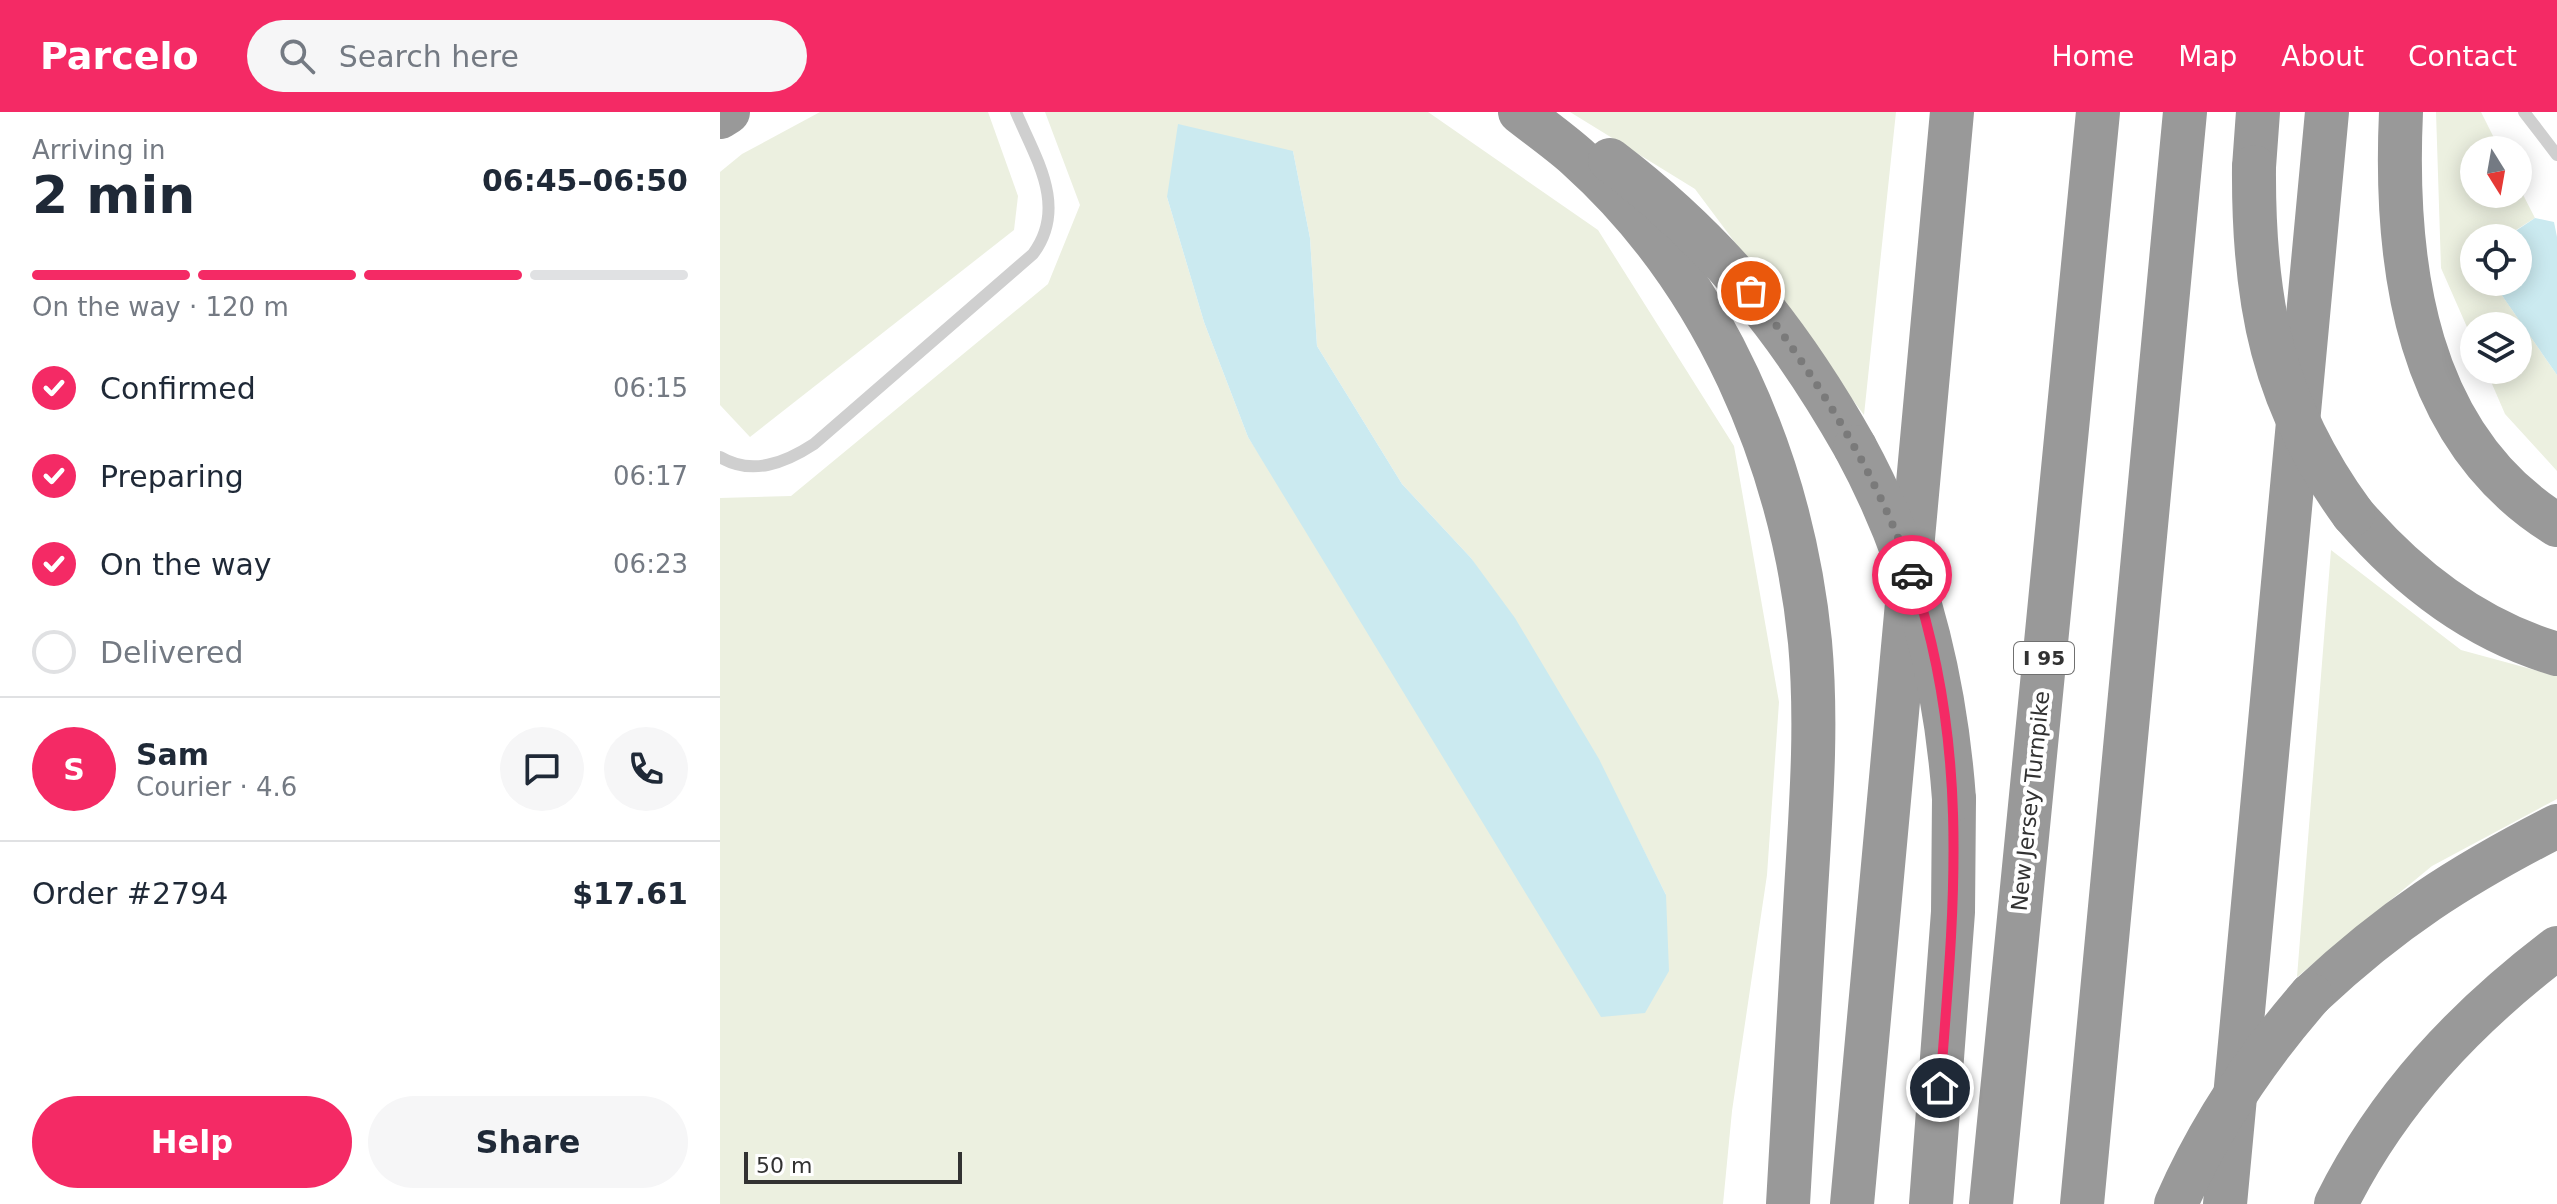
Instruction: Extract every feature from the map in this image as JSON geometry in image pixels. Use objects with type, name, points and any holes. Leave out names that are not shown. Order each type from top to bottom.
[{"type":"highway","points":[[720,117],[728,112]]},
{"type":"highway","points":[[1520,112],[1577,158],[1611,192],[1668,259],[1697,301],[1723,347],[1763,437],[1793,539],[1810,644],[1813,738],[1788,1204]]},
{"type":"highway","points":[[1529,112],[1601,154],[1663,203],[1714,250],[1751,291],[1792,346],[1855,447],[1885,505],[1919,597],[1944,703],[1954,799],[1953,912],[1931,1204]]},
{"type":"highway","points":[[1852,1204],[1952,112]]},
{"type":"highway","name":"New Jersey Turnpike","points":[[1991,1204],[2098,112]]},
{"type":"highway","points":[[2082,1204],[2185,112]]},
{"type":"highway","points":[[2258,112],[2254,167],[2256,252],[2269,339],[2279,378],[2310,450],[2353,514],[2389,554],[2439,597],[2512,637],[2557,654]]},
{"type":"highway","points":[[2225,1204],[2327,112]]},
{"type":"highway","points":[[2401,112],[2399,184],[2403,251],[2407,284],[2423,346],[2466,435],[2505,481],[2557,525]]},
{"type":"highway","points":[[2176,1204],[2208,1137],[2230,1101],[2283,1027],[2311,995],[2383,930],[2425,900],[2464,875],[2557,826]]},
{"type":"highway","points":[[2336,1204],[2394,1106],[2428,1063],[2501,992],[2557,948]]},
{"type":"lane","points":[[720,457],[745,467],[761,466],[780,462],[814,444],[1033,254],[1048,227],[1049,199],[1016,112]]},
{"type":"lane","points":[[2524,112],[2557,155]]},
{"type":"green space","points":[[820,112],[988,112],[1018,196],[1014,230],[750,437],[720,405],[720,172],[742,154]]},
{"type":"green space","points":[[1045,112],[1428,112],[1598,230],[1734,446],[1779,702],[1767,875],[1732,1111],[1723,1204],[720,1204],[720,498],[791,496],[1048,284],[1080,205]],"holes":[[[1293,151],[1310,238],[1317,346],[1402,484],[1471,558],[1633,829],[1666,895],[1297,513],[1248,437],[1204,322],[1167,197]]]},
{"type":"green space","points":[[1570,112],[1896,112],[1864,415],[1695,189]]},
{"type":"green space","points":[[2436,112],[2481,112],[2493,136],[2460,136],[2460,208],[2530,208],[2535,218],[2525,224],[2460,224],[2460,296],[2502,296],[2513,312],[2460,312],[2441,268]]},
{"type":"green space","points":[[2532,339],[2557,375],[2557,471],[2505,414],[2492,384],[2532,384]]},
{"type":"green space","points":[[2331,550],[2461,650],[2557,676],[2557,799],[2432,866],[2297,977]]},
{"type":"water","points":[[1178,124],[1293,151],[1310,238],[1317,346],[1402,484],[1471,558],[1515,618],[1599,759],[1666,895],[1669,971],[1645,1013],[1601,1017],[1248,437],[1204,322],[1167,197]]},
{"type":"water","points":[[2535,218],[2554,222],[2557,237],[2557,375],[2532,339],[2532,312],[2513,312],[2502,296],[2532,296],[2532,224],[2526,224]]},
{"type":"way so far","points":[[1751,291],[1825,394],[1880,493],[1912,575]]},
{"type":"route","points":[[1912,575],[1934,653],[1944,703],[1954,799],[1953,912],[1940,1088]]}]
